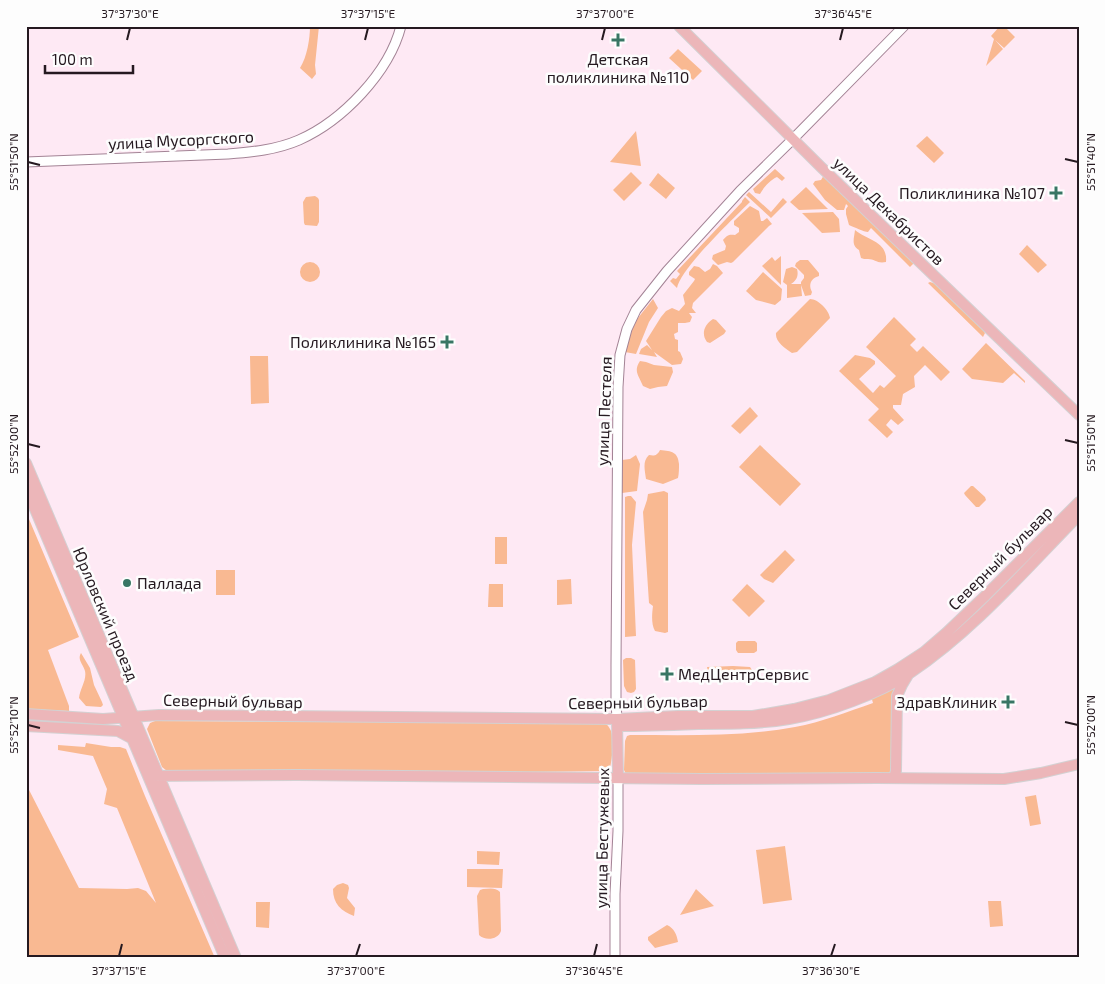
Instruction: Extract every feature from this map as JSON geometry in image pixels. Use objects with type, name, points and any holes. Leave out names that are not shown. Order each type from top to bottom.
[{"type":"main road","name":"улица Декабристов","points":[[679,26],[794,138],[821,167],[1079,415]]},
{"type":"main road","name":"Юрловский проезд","points":[[26,464],[134,716],[154,776],[225,958]]},
{"type":"main road","name":"Юрловский проезд","points":[[26,488],[131,738],[154,776],[236,958]]},
{"type":"main road","name":"Северный бульвар","points":[[617,722],[678,716],[753,716],[794,710],[829,700],[875,682],[898,669],[940,638],[1079,502]]},
{"type":"main road","name":"Северный бульвар","points":[[26,714],[104,719],[166,715],[750,724],[790,719],[865,696],[910,673],[952,641],[977,618],[1079,515]]},
{"type":"main road","points":[[894,778],[896,771],[897,696],[910,673]]},
{"type":"main road","name":"улица Бестужевых","points":[[617,722],[618,777]]},
{"type":"main road","points":[[26,726],[118,731],[131,738]]},
{"type":"main road","points":[[154,776],[306,775],[720,779],[1004,779],[1079,764]]},
{"type":"street","name":"улица Мусоргского","points":[[26,162],[257,152],[298,141],[330,123],[362,94],[390,52],[401,26]]},
{"type":"street","name":"улица Пестеля","points":[[617,722],[617,414],[619,367],[622,342],[627,329],[636,310],[660,278],[740,191],[904,26]]},
{"type":"street","name":"улица Бестужевых","points":[[615,958],[618,777]]},
{"type":"shaded area","points":[[310,26],[319,26],[315,65],[316,74],[312,79],[300,68],[308,48]]},
{"type":"shaded area","points":[[1000,26],[1004,26],[1015,37],[1004,48],[995,40],[1003,49],[986,66],[994,39],[991,36]]},
{"type":"shaded area","points":[[678,49],[702,71],[693,80],[669,58]]},
{"type":"shaded area","points":[[636,131],[641,166],[610,162]]},
{"type":"shaded area","points":[[927,136],[944,153],[934,163],[916,146]]},
{"type":"shaded area","points":[[775,169],[785,178],[782,181],[777,177],[767,184],[760,194],[755,193],[753,189]]},
{"type":"shaded area","points":[[631,172],[642,183],[624,201],[613,190]]},
{"type":"shaded area","points":[[658,173],[675,188],[666,199],[649,185]]},
{"type":"shaded area","points":[[824,175],[914,263],[910,267],[871,228],[866,232],[849,225],[846,214],[848,206],[846,204],[844,210],[837,210],[825,200],[813,184],[815,181],[821,180]]},
{"type":"shaded area","points":[[806,187],[828,209],[799,210],[790,202]]},
{"type":"shaded area","points":[[749,192],[771,212],[783,198],[787,202],[771,218],[746,195]]},
{"type":"shaded area","points":[[315,196],[319,200],[319,222],[317,226],[305,225],[303,202],[306,197]]},
{"type":"shaded area","points":[[745,197],[750,202],[697,257],[687,269],[677,288],[670,281],[673,278],[676,279],[680,274],[677,271]]},
{"type":"shaded area","points":[[750,206],[759,211],[761,221],[767,218],[772,224],[733,262],[718,265],[712,259],[713,255],[725,250],[726,246],[723,240],[726,237],[739,232],[739,228],[734,225],[734,221]]},
{"type":"shaded area","points":[[833,212],[839,219],[840,232],[822,233],[802,213]]},
{"type":"shaded area","points":[[855,230],[876,242],[884,250],[886,262],[861,258],[859,250],[854,244]]},
{"type":"shaded area","points":[[1027,245],[1047,265],[1038,273],[1019,254]]},
{"type":"shaded area","points":[[781,256],[781,285],[762,266],[772,257],[775,261]]},
{"type":"shaded area","points":[[800,260],[808,260],[819,273],[819,276],[811,282],[811,295],[805,296],[801,285],[802,296],[787,298],[787,285],[783,282],[786,269],[792,267],[797,269],[797,278],[791,284],[801,284],[804,275],[795,266]]},
{"type":"shaded area","points":[[310,262],[317,265],[320,272],[317,279],[310,282],[303,279],[300,272],[303,265]]},
{"type":"shaded area","points":[[713,264],[723,273],[693,303],[692,308],[696,313],[689,313],[692,317],[690,322],[678,323],[678,332],[674,334],[675,339],[678,340],[678,351],[683,359],[681,364],[672,365],[654,352],[657,357],[639,354],[641,349],[647,345],[652,350],[646,341],[666,311],[672,308],[679,311],[685,304],[683,295],[695,279],[689,275],[689,272],[694,266],[699,267],[705,272]]},
{"type":"shaded area","points":[[763,272],[782,289],[781,300],[775,305],[756,300],[746,291]]},
{"type":"shaded area","points":[[928,283],[936,284],[983,330],[985,333],[983,337]]},
{"type":"shaded area","points":[[653,299],[658,308],[649,322],[636,354],[625,352],[634,323]]},
{"type":"shaded area","points":[[810,299],[823,306],[830,318],[797,352],[792,353],[779,342],[776,333]]},
{"type":"shaded area","points":[[894,317],[916,339],[910,345],[917,352],[923,346],[950,372],[941,381],[925,365],[914,376],[915,387],[903,394],[901,405],[893,405],[893,408],[904,420],[898,425],[891,419],[886,425],[893,432],[887,438],[868,420],[879,409],[839,371],[855,355],[870,358],[875,361],[875,364],[859,379],[873,393],[880,385],[884,388],[896,376],[866,347]]},
{"type":"shaded area","points":[[713,319],[726,331],[710,343],[705,339],[704,333],[706,327]]},
{"type":"shaded area","points":[[986,343],[1025,383],[1014,373],[1003,383],[972,379],[962,369]]},
{"type":"shaded area","points":[[250,356],[268,356],[269,403],[251,404]]},
{"type":"shaded area","points":[[640,361],[672,367],[673,372],[667,386],[650,389],[643,386],[637,371]]},
{"type":"shaded area","points":[[750,407],[758,416],[740,434],[731,426]]},
{"type":"shaded area","points":[[760,445],[801,484],[780,506],[739,467]]},
{"type":"shaded area","points":[[660,450],[674,453],[679,464],[678,478],[663,484],[646,479],[645,469],[647,457],[657,454]]},
{"type":"shaded area","points":[[636,455],[640,464],[637,491],[622,493],[622,460],[630,459]]},
{"type":"shaded area","points":[[971,486],[985,497],[986,500],[979,507],[976,507],[964,493]]},
{"type":"shaded area","points":[[664,491],[668,493],[668,632],[665,633],[655,631],[652,616],[653,606],[649,603],[643,512],[648,494]]},
{"type":"shaded area","points":[[631,496],[636,502],[632,545],[636,636],[625,637],[625,497]]},
{"type":"shaded area","points":[[26,512],[79,637],[48,650],[69,706],[69,711],[26,709]]},
{"type":"shaded area","points":[[495,537],[507,537],[507,564],[495,564]]},
{"type":"shaded area","points":[[785,550],[795,560],[773,583],[764,579],[760,575]]},
{"type":"shaded area","points":[[216,570],[235,570],[235,595],[216,595]]},
{"type":"shaded area","points":[[571,579],[572,604],[557,605],[557,580]]},
{"type":"shaded area","points":[[489,584],[503,584],[503,607],[488,607]]},
{"type":"shaded area","points":[[747,584],[765,601],[749,617],[732,600]]},
{"type":"shaded area","points":[[738,641],[755,641],[757,643],[757,651],[754,653],[738,653],[736,643]]},
{"type":"shaded area","points":[[81,653],[90,668],[94,685],[103,705],[101,707],[86,706],[79,698],[85,674],[80,660]]},
{"type":"shaded area","points":[[626,658],[635,660],[636,689],[631,693],[627,692],[624,686],[623,660]]},
{"type":"shaded area","points":[[707,667],[750,667],[753,674],[714,675],[708,672]]},
{"type":"shaded area","points":[[895,685],[893,769],[888,775],[626,774],[624,770],[625,741],[627,736],[630,735],[734,734],[795,727],[825,720],[873,703],[871,696]]},
{"type":"shaded area","points":[[155,721],[604,723],[612,733],[612,750],[609,771],[387,774],[167,771],[162,767],[147,729],[150,723]]},
{"type":"shaded area","points":[[86,743],[126,749],[215,958],[26,958],[26,784],[79,888],[138,888],[146,891],[156,903],[117,808],[104,804],[107,789],[93,756],[58,750],[58,745],[85,747]]},
{"type":"shaded area","points":[[1036,795],[1041,824],[1030,826],[1025,797]]},
{"type":"shaded area","points":[[785,846],[792,900],[763,904],[756,850]]},
{"type":"shaded area","points":[[477,851],[500,852],[499,865],[477,864]]},
{"type":"shaded area","points":[[467,869],[503,869],[502,888],[467,887]]},
{"type":"shaded area","points":[[343,883],[348,885],[349,888],[347,898],[355,908],[354,916],[345,912],[334,899],[333,889]]},
{"type":"shaded area","points":[[494,889],[500,892],[501,931],[491,939],[479,935],[477,896],[480,890]]},
{"type":"shaded area","points":[[696,889],[714,906],[680,915]]},
{"type":"shaded area","points":[[988,901],[1001,901],[1003,926],[990,927]]},
{"type":"shaded area","points":[[256,902],[270,902],[269,928],[256,927]]},
{"type":"shaded area","points":[[667,925],[675,932],[678,942],[655,948],[648,940],[648,937]]},
{"type":"place","name":"Детская поликлиника №110","points":[[618,40]]},
{"type":"place","name":"Поликлиника №107","points":[[1056,193]]},
{"type":"place","name":"Поликлиника №165","points":[[447,342]]},
{"type":"place","name":"Паллада","points":[[127,583]]},
{"type":"place","name":"МедЦентрСервис","points":[[667,674]]},
{"type":"place","name":"ЗдравКлиник","points":[[1008,702]]}]
